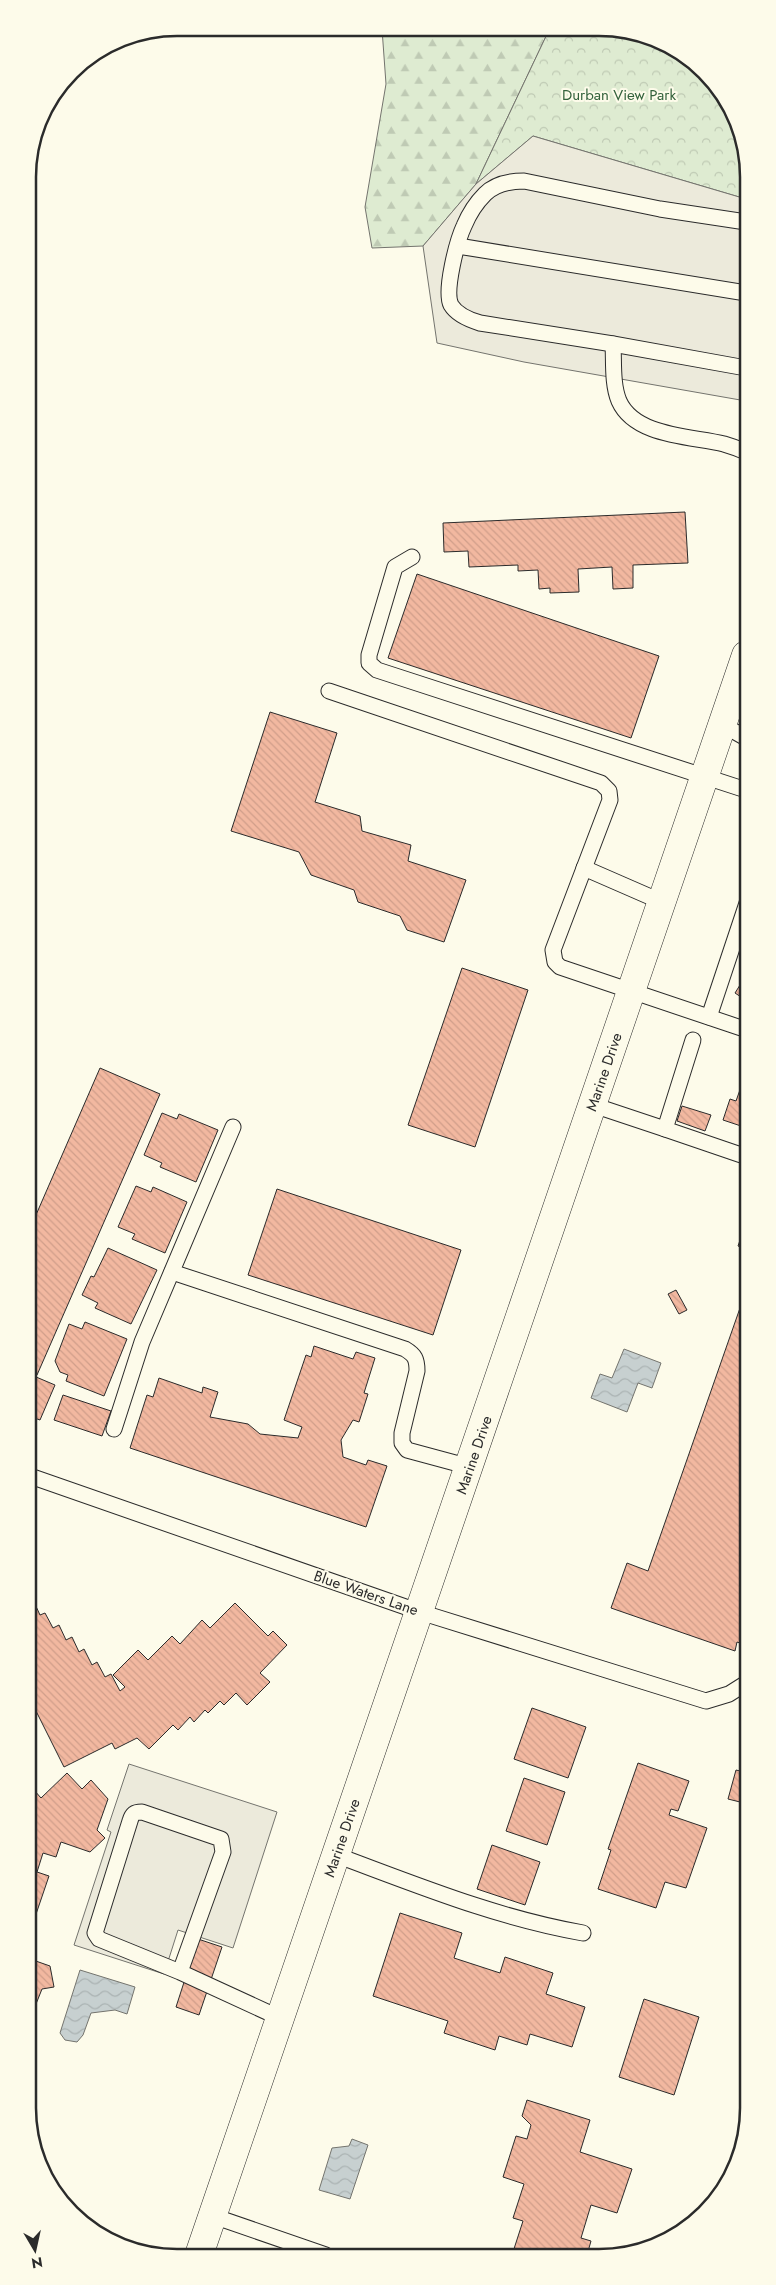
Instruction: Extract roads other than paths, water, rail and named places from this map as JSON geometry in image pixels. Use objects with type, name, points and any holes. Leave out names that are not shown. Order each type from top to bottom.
[{"type":"street","name":"Marine Drive","points":[[201,2249],[593,1106],[704,776],[734,732],[740,695]]},
{"type":"lane","points":[[740,221],[660,209],[524,181],[499,184],[486,193],[473,208],[463,227],[449,289],[450,304],[465,318],[486,325],[613,344],[740,367]]},
{"type":"lane","points":[[458,246],[740,292]]},
{"type":"lane","points":[[613,344],[614,379],[620,402],[632,417],[648,428],[724,444],[740,450]]},
{"type":"lane","points":[[724,444],[740,440]]},
{"type":"lane","points":[[412,557],[395,566],[369,655],[369,664],[377,670],[740,788]]},
{"type":"lane","points":[[329,691],[601,783],[610,791],[610,800],[553,950],[555,962],[560,967],[740,1027]]},
{"type":"lane","points":[[584,868],[662,902]]},
{"type":"lane","points":[[709,1017],[740,925]]},
{"type":"lane","points":[[665,1129],[693,1040]]},
{"type":"lane","points":[[593,1106],[739,1155]]},
{"type":"lane","points":[[114,1429],[142,1342],[233,1127]]},
{"type":"lane","points":[[172,1272],[396,1346],[413,1354],[417,1363],[417,1371],[402,1433],[402,1443],[407,1450],[470,1466]]},
{"type":"lane","name":"Blue Waters Lane","points":[[36,1478],[420,1612],[706,1701],[729,1694],[739,1688]]},
{"type":"lane","points":[[180,1972],[223,1852],[223,1846],[221,1839],[136,1812],[132,1814],[95,1933],[100,1939],[180,1972],[280,2018]]},
{"type":"lane","points":[[336,1855],[460,1901],[539,1925],[582,1933]]},
{"type":"lane","points":[[213,2216],[309,2249]]},
{"type":"water","points":[[624,1349],[661,1363],[652,1388],[638,1383],[627,1412],[591,1398],[600,1374],[612,1378]]},
{"type":"water","points":[[80,1970],[135,1987],[127,2014],[115,2010],[91,2013],[83,2035],[77,2042],[65,2040],[60,2033]]},
{"type":"water","points":[[352,2139],[368,2145],[350,2199],[319,2190],[332,2148],[349,2146]]},
{"type":"park label","name":"Durban View Park","points":[[619,95]]}]
